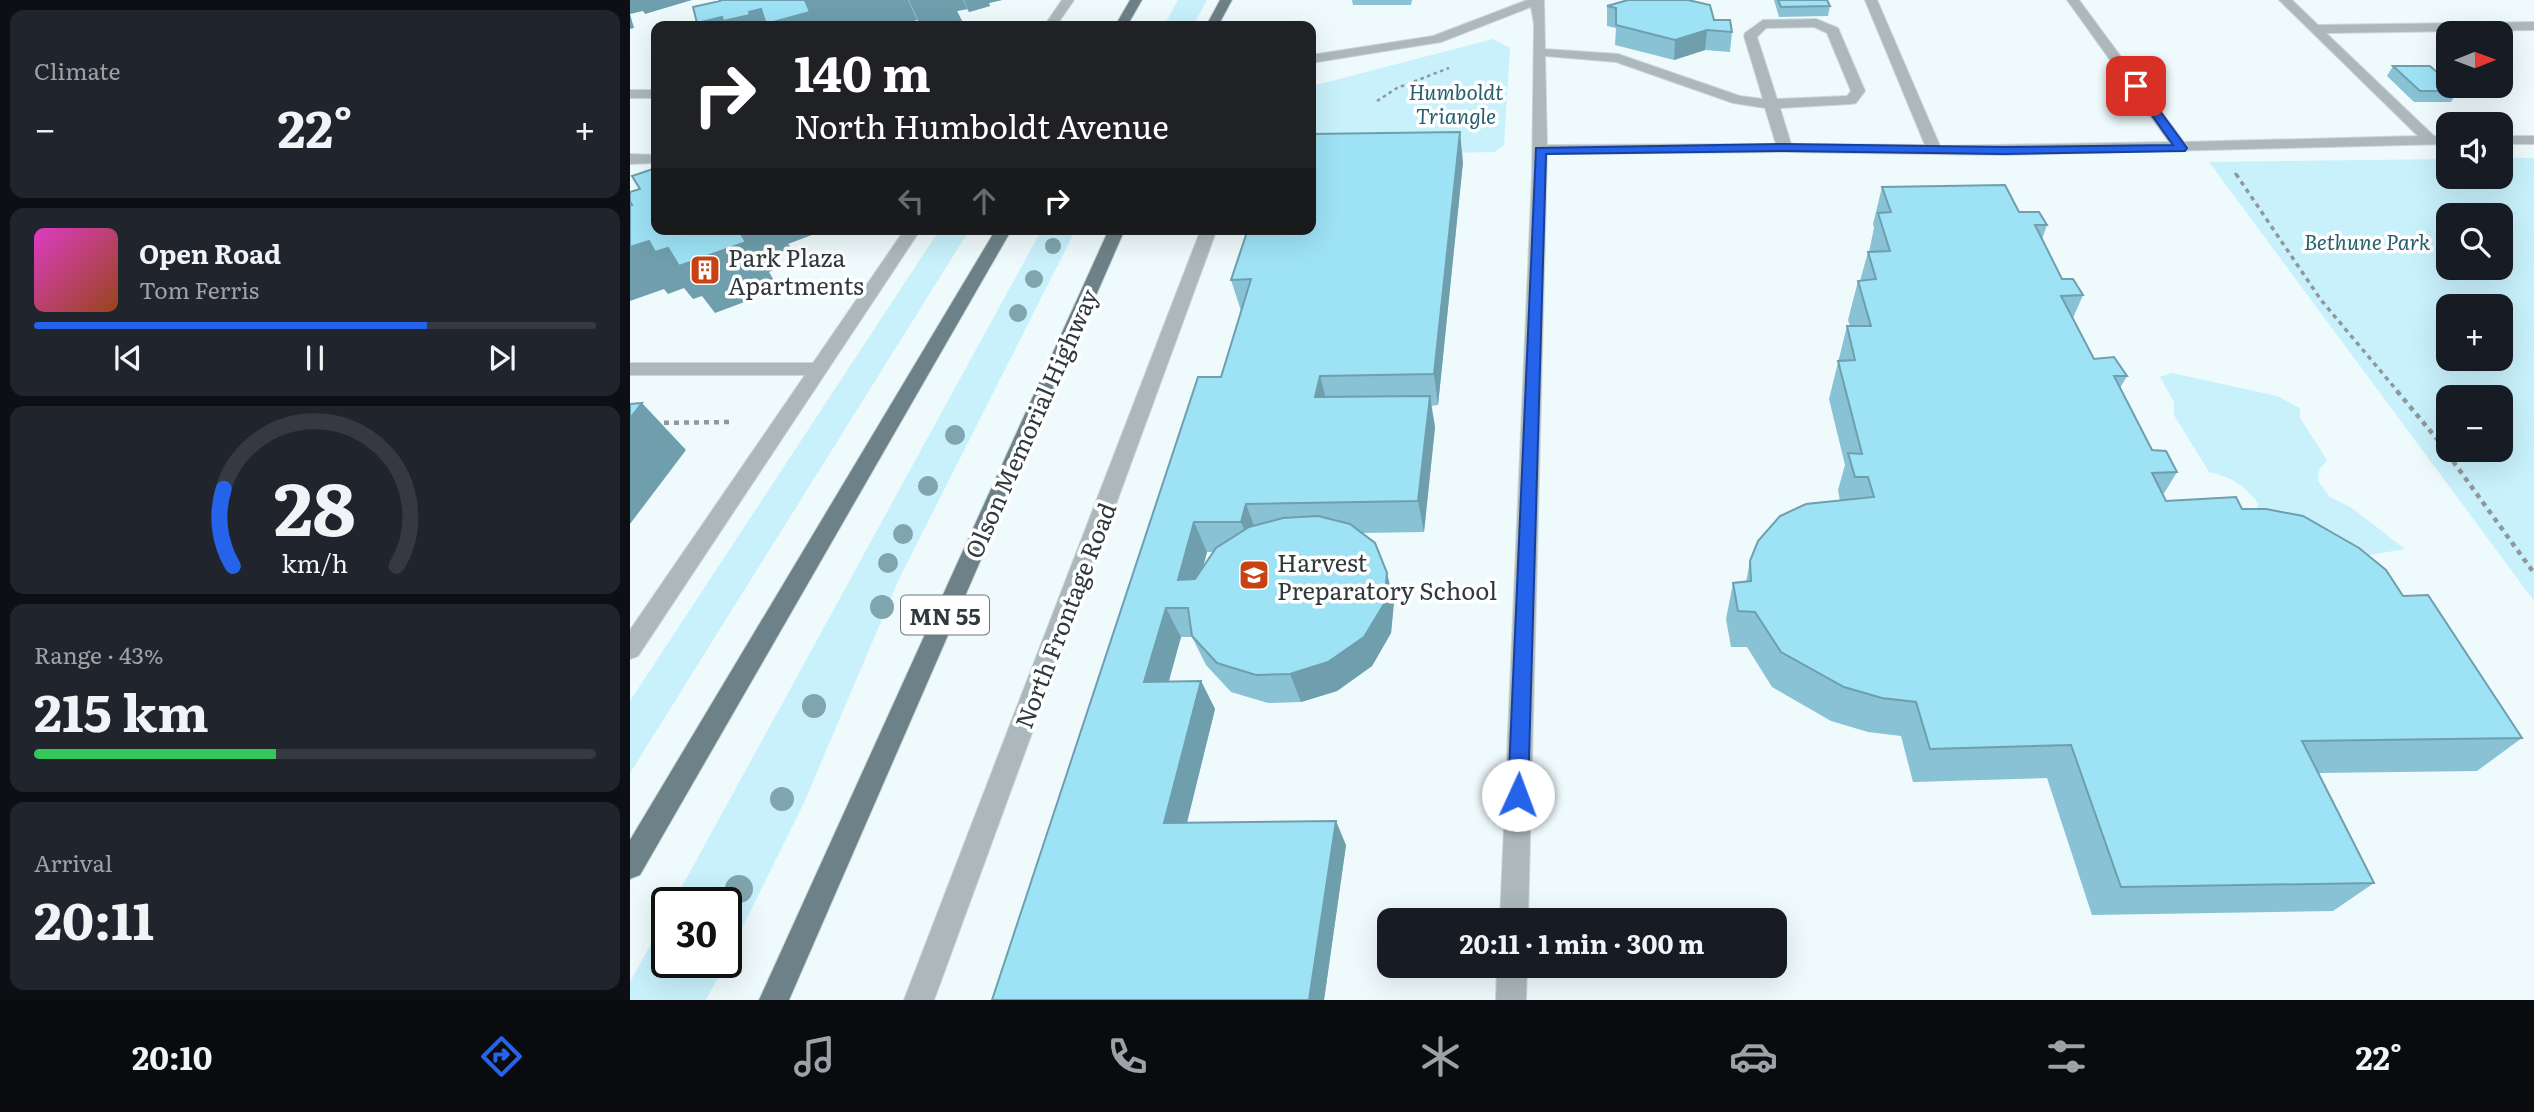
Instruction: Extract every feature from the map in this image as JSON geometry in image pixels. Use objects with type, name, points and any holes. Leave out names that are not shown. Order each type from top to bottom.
[{"type":"main road","points":[[1124,21],[1136,0]]},
{"type":"main road","points":[[1215,21],[1226,0]]},
{"type":"main road","points":[[630,866],[1000,235]]},
{"type":"main road","name":"Olson Memorial Highway","points":[[774,1000],[1113,235]]},
{"type":"street","points":[[1053,21],[1068,0]]},
{"type":"street","points":[[1871,0],[1934,150]]},
{"type":"street","points":[[2073,0],[2181,148]]},
{"type":"street","points":[[2285,0],[2430,141]]},
{"type":"street","points":[[1316,58],[1436,39],[1537,1],[1540,24],[1540,150],[1514,908]]},
{"type":"street","points":[[1538,52],[1618,58],[1738,100],[1771,104],[1852,100],[1858,91],[1833,31],[1816,23],[1763,23],[1750,36],[1771,104],[1784,148]]},
{"type":"street","points":[[2314,29],[2534,26]]},
{"type":"street","points":[[630,94],[651,94]]},
{"type":"street","points":[[2513,140],[2534,139]]},
{"type":"street","points":[[1540,150],[2181,148],[2436,141]]},
{"type":"street","points":[[630,159],[651,159]]},
{"type":"street","points":[[630,649],[909,235]]},
{"type":"street","name":"North Frontage Road","points":[[919,1000],[1207,235]]},
{"type":"street","points":[[630,369],[819,369]]},
{"type":"street","points":[[1511,1000],[1512,978]]},
{"type":"path","points":[[2234,172],[2321,300],[2437,439],[2534,573]]},
{"type":"path","points":[[643,423],[730,422]]},
{"type":"green space","points":[[1178,0],[1207,0],[1196,21],[1167,21]]},
{"type":"green space","name":"Humboldt Triangle","points":[[1493,39],[1510,48],[1504,145],[1495,152],[1316,156],[1316,85]]},
{"type":"green space","name":"Bethune Park","points":[[2513,158],[2534,158],[2534,601],[2209,162],[2436,159],[2436,189],[2513,189]]},
{"type":"green space","points":[[936,235],[966,235],[630,773],[630,701]]},
{"type":"green space","points":[[1039,235],[1073,235],[900,577],[803,805],[742,928],[742,887],[682,887]]},
{"type":"green space","points":[[2172,373],[2277,396],[2300,408],[2300,418],[2327,460],[2319,470],[2318,481],[2330,497],[2352,508],[2405,549],[2347,559],[2256,517],[2258,503],[2237,483],[2209,472],[2174,415],[2174,402],[2160,377]]},
{"type":"green space","points":[[651,944],[651,978],[717,978],[706,1000],[630,1000],[630,982]]},
{"type":"building","points":[[805,0],[810,12],[777,21],[765,21],[761,9],[749,12],[750,15],[723,21],[722,17],[696,21],[693,7],[720,1]]},
{"type":"building","points":[[1628,0],[1688,0],[1710,5],[1714,20],[1730,20],[1732,32],[1707,30],[1675,40],[1616,25],[1616,8],[1607,6]]},
{"type":"building","points":[[1778,0],[1827,0],[1830,6],[1781,7]]},
{"type":"building","points":[[2393,66],[2430,66],[2436,71],[2436,91],[2420,91]]},
{"type":"building","points":[[1460,132],[1434,374],[1320,376],[1315,397],[1430,396],[1418,501],[1246,504],[1241,522],[1194,522],[1178,580],[1195,579],[1216,548],[1249,527],[1283,518],[1318,516],[1350,524],[1375,543],[1387,573],[1384,604],[1364,637],[1328,662],[1290,674],[1256,675],[1217,663],[1192,636],[1188,608],[1166,608],[1144,682],[1201,681],[1164,823],[1336,821],[1309,1000],[992,1000],[1198,377],[1221,377],[1251,279],[1231,280],[1246,235],[1316,235],[1316,134]]},
{"type":"building","points":[[651,170],[651,235],[742,235],[746,242],[679,266],[668,248],[655,252],[649,241],[630,247],[630,192],[640,189],[632,176]]},
{"type":"building","points":[[2005,185],[2019,212],[2039,212],[2047,225],[2035,225],[2062,279],[2073,279],[2083,295],[2061,296],[2094,359],[2114,357],[2127,376],[2114,376],[2152,450],[2166,451],[2177,472],[2152,473],[2166,501],[2236,497],[2242,509],[2266,509],[2303,516],[2359,548],[2386,570],[2403,596],[2428,595],[2522,738],[2302,741],[2374,883],[2121,887],[2071,745],[1930,749],[1916,702],[1882,698],[1844,687],[1781,652],[1755,612],[1738,611],[1733,583],[1751,581],[1750,561],[1758,541],[1780,516],[1806,504],[1874,497],[1868,477],[1855,477],[1848,453],[1862,454],[1838,361],[1855,360],[1847,326],[1871,326],[1858,281],[1876,279],[1868,252],[1890,251],[1878,213],[1891,212],[1882,187]]},
{"type":"building","points":[[642,403],[630,418],[630,404]]},
{"type":"place","name":"Park Plaza Apartments","points":[[705,270]]},
{"type":"place","name":"Harvest Preparatory School","points":[[1254,575]]},
{"type":"route","points":[[1518,795],[1540,150],[2181,148],[2136,86]]}]
